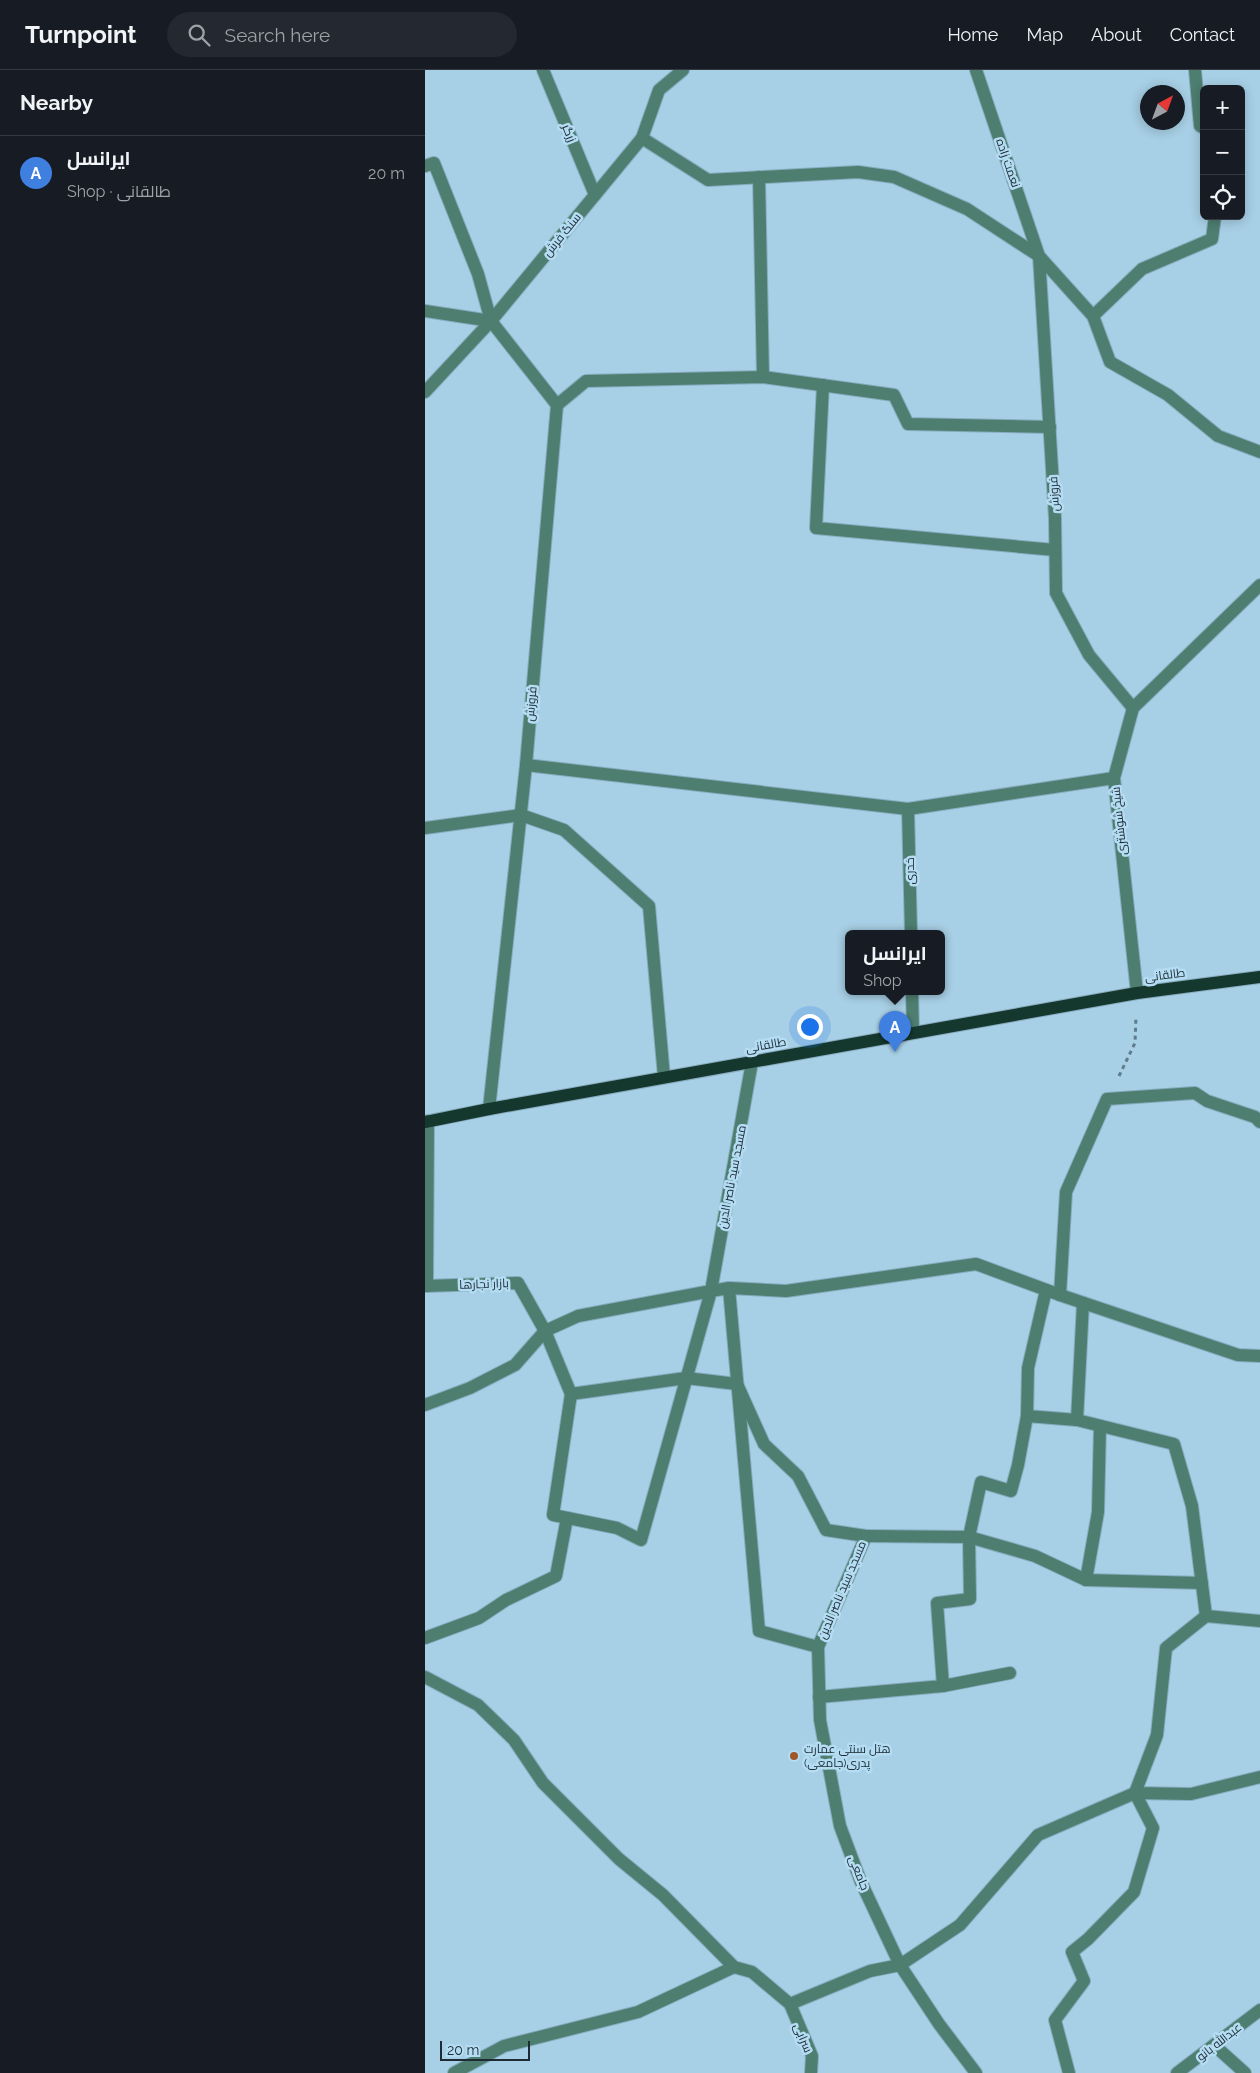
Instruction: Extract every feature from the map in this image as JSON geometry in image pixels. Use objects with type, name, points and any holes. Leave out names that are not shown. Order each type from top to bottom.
[{"type":"main road","name":"طالقانی","points":[[427,1122],[489,1108],[1137,993],[1260,977]]},
{"type":"street","name":"زرگر","points":[[543,70],[595,195]]},
{"type":"street","name":"سنگ فرش","points":[[425,392],[491,321],[642,138],[659,90],[683,70]]},
{"type":"street","name":"نعمت زاده","points":[[976,70],[1039,256]]},
{"type":"street","points":[[1195,70],[1200,126]]},
{"type":"street","points":[[642,138],[709,180],[858,172],[894,177],[967,209],[1039,256],[1093,316],[1110,362],[1168,395],[1218,436],[1260,452]]},
{"type":"street","points":[[425,166],[434,163],[478,274],[491,321],[557,405],[586,381],[763,376],[894,395],[907,424],[1050,427]]},
{"type":"street","points":[[759,177],[763,376]]},
{"type":"street","points":[[1093,316],[1142,269],[1212,239],[1214,220]]},
{"type":"street","name":"فروزش","points":[[1039,256],[1050,427],[1055,593],[1089,655],[1133,708]]},
{"type":"street","points":[[425,311],[491,321]]},
{"type":"street","points":[[823,385],[816,528],[1055,550]]},
{"type":"street","name":"فروزش","points":[[489,1108],[526,765],[557,405]]},
{"type":"street","points":[[1133,708],[1260,585]]},
{"type":"street","name":"شیخ شوشتری","points":[[1133,708],[1114,778],[1137,993]]},
{"type":"street","points":[[526,765],[909,809],[1114,778]]},
{"type":"street","name":"خدری","points":[[909,809],[911,930]]},
{"type":"street","points":[[425,828],[521,815],[564,830],[649,906],[664,1077]]},
{"type":"street","points":[[912,995],[913,1032]]},
{"type":"street","name":"مسجد سید ناصر الدین","points":[[567,1518],[617,1528],[641,1540],[711,1291],[752,1062]]},
{"type":"street","points":[[1060,1295],[1065,1192],[1107,1099],[1195,1092],[1207,1101],[1255,1117],[1260,1122]]},
{"type":"street","points":[[426,1286],[427,1122]]},
{"type":"street","points":[[425,1405],[470,1388],[515,1365],[545,1331],[578,1316],[729,1288],[786,1291],[976,1264],[1083,1303],[1238,1355],[1260,1356]]},
{"type":"street","name":"بازار نجارها","points":[[426,1286],[518,1283],[545,1331]]},
{"type":"street","points":[[729,1288],[759,1631],[818,1646]]},
{"type":"street","points":[[943,1686],[937,1603],[970,1599],[969,1537],[981,1482],[1011,1491],[1027,1416],[1028,1368],[1046,1290]]},
{"type":"street","points":[[1077,1420],[1083,1303]]},
{"type":"street","points":[[425,1638],[479,1618],[506,1600],[556,1576],[567,1518],[553,1515],[571,1394],[545,1331]]},
{"type":"street","points":[[571,1394],[686,1378],[737,1384]]},
{"type":"street","name":"مسجد سید ناصر الدین","points":[[737,1384],[764,1444],[798,1476],[826,1530],[866,1536],[818,1646]]},
{"type":"street","points":[[1027,1416],[1077,1420],[1174,1444],[1192,1506],[1207,1616]]},
{"type":"street","points":[[1086,1580],[1098,1512],[1100,1426]]},
{"type":"street","points":[[866,1536],[969,1537],[1035,1556],[1086,1580],[1202,1583]]},
{"type":"street","points":[[1069,2073],[1055,2020],[1084,1981],[1072,1952],[1088,1939],[1133,1892],[1153,1828],[1135,1793],[1157,1735],[1166,1648],[1207,1616],[1260,1621]]},
{"type":"street","name":"جامعی","points":[[818,1646],[820,1720],[840,1826],[861,1882],[900,1965],[939,2024],[976,2073]]},
{"type":"street","points":[[819,1697],[943,1686],[1011,1673]]},
{"type":"street","points":[[425,1677],[478,1705],[514,1740],[543,1783],[619,1859],[663,1895],[734,1967],[752,1972],[790,2004],[870,1971],[900,1965],[960,1925],[1038,1835],[1135,1793],[1191,1794],[1260,1777]]},
{"type":"street","points":[[454,2073],[504,2046],[637,2012],[734,1967]]},
{"type":"street","name":"سرابی","points":[[790,2004],[812,2056],[811,2073]]},
{"type":"street","name":"عبدالله بانو","points":[[1177,2073],[1195,2068],[1215,2046],[1260,2010]]},
{"type":"street","points":[[1215,2046],[1245,2073]]},
{"type":"path","points":[[1107,1099],[1135,1043],[1137,993]]},
{"type":"place","name":"ایرانسل","points":[[895,1052]]},
{"type":"place","name":"هتل سنتی عمارت پدری(جامعی)","points":[[794,1756]]}]
